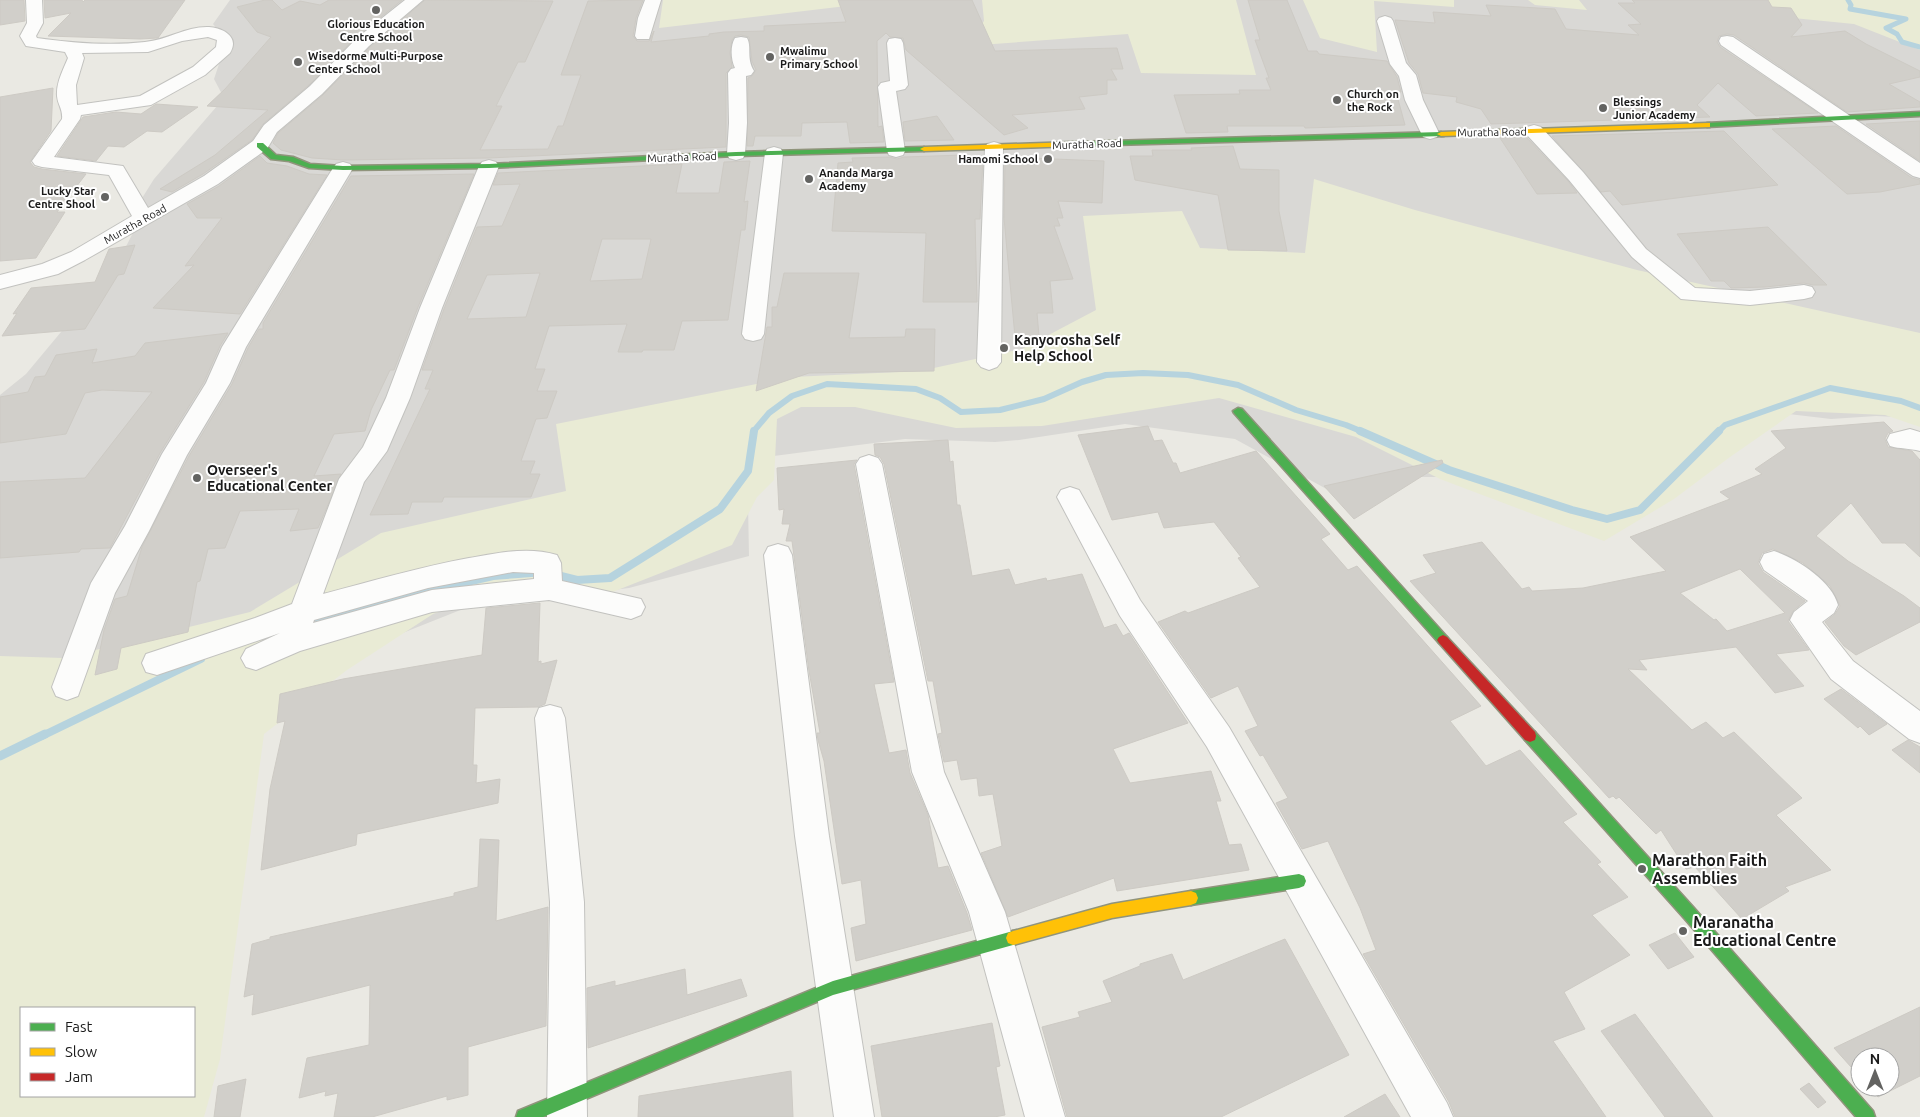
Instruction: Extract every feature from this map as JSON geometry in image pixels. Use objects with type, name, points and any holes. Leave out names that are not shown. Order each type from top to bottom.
[{"type":"street","points":[[34,0],[35,23],[28,36],[32,42],[71,48],[148,47],[179,37],[209,32],[224,38],[224,49],[205,66],[145,101],[72,111]]},
{"type":"street","name":"Muratha Road","points":[[0,282],[50,269],[212,180],[260,145],[270,130],[316,90],[363,42],[414,0]]},
{"type":"street","points":[[643,36],[646,18],[653,0]]},
{"type":"street","points":[[1385,21],[1398,64],[1407,75],[1414,100],[1430,133]]},
{"type":"street","points":[[1727,41],[1920,172]]},
{"type":"street","points":[[736,154],[738,123],[737,73],[745,70],[740,62],[741,42]]},
{"type":"street","points":[[895,43],[899,85],[887,87],[896,151]]},
{"type":"street","points":[[71,48],[76,58],[67,82],[66,94],[67,104],[72,111],[71,119],[42,160],[116,170],[144,219]]},
{"type":"street","name":"Muratha Road","points":[[260,145],[274,157],[290,159],[309,166],[342,168],[489,166],[736,154],[896,151],[1534,131],[1920,114]]},
{"type":"street","points":[[1534,131],[1576,176],[1639,253],[1689,294],[1750,298],[1804,292]]},
{"type":"street","points":[[989,362],[994,148]]},
{"type":"street","points":[[753,334],[774,153]]},
{"type":"street","points":[[256,658],[299,623],[352,480],[374,451],[398,398],[431,308],[489,166]]},
{"type":"street","points":[[67,687],[101,591],[136,531],[175,454],[218,383],[234,347],[342,168]]},
{"type":"street","points":[[1238,411],[1689,913],[1867,1117]]},
{"type":"street","points":[[869,464],[928,772],[988,912],[1045,1117]]},
{"type":"street","points":[[1070,497],[1130,608],[1218,737],[1433,1117]]},
{"type":"street","points":[[778,554],[790,661],[833,988],[854,1117]]},
{"type":"street","points":[[1774,562],[1823,598],[1824,606],[1804,620],[1825,646],[1834,661],[1842,670],[1920,728]]},
{"type":"street","points":[[158,663],[264,627],[432,601],[548,576],[631,607]]},
{"type":"street","points":[[550,718],[567,902],[567,1108]]},
{"type":"street","points":[[524,1117],[567,1108],[833,988],[1112,911],[1298,881]]},
{"type":"shaded area","points":[[230,0],[1920,0],[1920,418],[1876,416],[1831,419],[1720,406],[1482,477],[1420,477],[1332,492],[1235,439],[1125,424],[1019,440],[995,442],[905,439],[766,457],[748,504],[749,556],[629,588],[463,609],[375,644],[0,723],[0,395],[26,374],[116,266],[137,225],[139,203],[154,179],[224,98],[214,79],[227,40],[213,24]]},
{"type":"green space","points":[[663,0],[897,0],[659,28]]},
{"type":"green space","points":[[982,0],[1236,0],[1256,75],[1141,73],[1128,34],[966,46],[984,21]]},
{"type":"green space","points":[[1303,0],[1454,0],[1454,7],[1374,1],[1377,52],[1320,38]]},
{"type":"green space","points":[[1528,0],[1579,0],[1587,10],[1535,5]]},
{"type":"green space","points":[[1717,0],[1920,0],[1920,50],[1854,24],[1733,12]]},
{"type":"green space","points":[[1314,179],[1415,210],[1637,270],[1920,333],[1920,427],[1885,415],[1796,411],[1674,499],[1604,541],[1440,479],[1356,437],[1219,398],[1042,426],[956,428],[855,407],[801,407],[777,419],[774,480],[757,497],[732,545],[582,604],[506,589],[433,614],[347,670],[264,734],[220,1059],[204,1117],[0,1117],[0,656],[63,658],[250,612],[381,533],[566,491],[556,424],[792,377],[920,371],[1022,349],[1096,310],[1083,216],[1182,211],[1200,248],[1305,253]]},
{"type":"building","points":[[0,0],[24,0],[25,21],[0,25]]},
{"type":"building","points":[[44,0],[82,0],[83,2],[85,0],[185,0],[158,38],[140,39],[48,36],[71,13],[45,18]]},
{"type":"building","points":[[272,0],[282,10],[300,1],[320,5],[329,0],[402,0],[356,37],[309,85],[263,124],[252,140],[203,174],[172,192],[160,189],[215,155],[268,110],[207,106],[225,89],[271,37],[257,32],[237,7]]},
{"type":"building","points":[[425,0],[553,1],[525,62],[518,62],[496,106],[502,106],[480,150],[548,149],[558,126],[563,126],[581,75],[561,75],[588,1],[643,0],[636,18],[633,36],[637,41],[649,41],[654,31],[651,42],[709,36],[709,34],[724,32],[764,31],[764,26],[846,22],[838,0],[972,0],[995,51],[1117,48],[1123,69],[1111,69],[1117,80],[1107,80],[1107,94],[1079,97],[1085,109],[1012,115],[1028,128],[1004,135],[906,50],[903,38],[890,37],[886,33],[877,41],[878,127],[882,126],[884,142],[850,143],[847,122],[802,123],[801,136],[755,136],[753,146],[747,146],[748,78],[756,70],[752,61],[749,37],[741,35],[735,36],[732,40],[730,53],[732,67],[726,73],[726,147],[489,158],[343,160],[312,158],[281,150],[273,143],[278,133],[323,95],[370,47]]},
{"type":"building","points":[[1248,0],[1287,0],[1308,51],[1317,51],[1319,54],[1387,61],[1397,77],[1401,92],[1396,92],[1405,125],[1305,128],[1304,126],[1227,126],[1228,132],[1186,133],[1174,95],[1240,94],[1239,90],[1271,90],[1266,78],[1269,78],[1255,40],[1260,40]]},
{"type":"building","points":[[1632,0],[1768,0],[1772,7],[1791,8],[1802,25],[1791,37],[1845,31],[1866,44],[1920,71],[1920,77],[1889,84],[1920,102],[1920,107],[1847,112],[1734,35],[1727,34],[1719,36],[1717,42],[1720,47],[1818,113],[1756,116],[1718,83],[1697,105],[1710,117],[1491,124],[1481,109],[1456,102],[1457,97],[1423,93],[1418,74],[1409,63],[1395,20],[1435,23],[1433,12],[1491,16],[1486,5],[1555,9],[1566,29],[1639,35],[1628,25],[1641,24],[1618,3],[1635,3]]},
{"type":"building","points":[[53,88],[51,131],[30,162],[34,167],[42,169],[86,174],[57,212],[65,212],[36,258],[0,261],[0,97]]},
{"type":"building","points":[[156,104],[198,107],[162,132],[147,131],[124,147],[108,146],[96,161],[57,156],[83,117],[116,112],[141,114]]},
{"type":"building","points":[[937,116],[954,140],[905,141],[903,122]]},
{"type":"building","points":[[1920,121],[1920,161],[1866,124]]},
{"type":"building","points":[[1836,126],[1912,178],[1920,180],[1920,184],[1880,192],[1847,194],[1772,129]]},
{"type":"building","points":[[1724,131],[1778,185],[1622,205],[1610,191],[1601,192],[1552,136]]},
{"type":"building","points":[[1526,137],[1577,193],[1537,194],[1500,138]]},
{"type":"building","points":[[1233,146],[1240,169],[1279,170],[1279,211],[1287,251],[1228,250],[1218,195],[1135,180],[1130,156],[1153,156],[1152,150],[1192,150],[1191,148]]},
{"type":"building","points":[[964,155],[967,158],[983,158],[980,219],[975,219],[977,302],[923,302],[926,233],[832,231],[838,163],[853,162],[852,158],[889,157],[897,159],[904,157]]},
{"type":"building","points":[[260,156],[267,163],[287,166],[309,174],[327,175],[240,314],[153,308],[194,265],[185,266],[222,218],[197,218],[187,204],[219,186]]},
{"type":"building","points":[[1005,157],[1104,161],[1102,203],[1058,201],[1063,218],[1057,218],[1060,226],[1054,226],[1073,279],[1050,281],[1053,313],[1037,313],[1039,336],[1015,337],[1004,218]]},
{"type":"building","points":[[750,161],[744,202],[748,201],[745,230],[741,230],[728,320],[682,321],[674,350],[643,350],[642,352],[618,352],[627,324],[549,326],[535,369],[545,369],[537,391],[557,391],[547,418],[536,419],[521,461],[535,461],[530,474],[540,474],[531,497],[444,497],[442,502],[412,502],[408,514],[370,515],[430,389],[425,389],[433,370],[422,370],[477,227],[502,226],[520,184],[493,185],[498,173],[682,164],[676,193],[719,193],[724,162]],"holes":[[[602,239],[651,239],[642,279],[590,281]],[[540,273],[526,317],[467,319],[487,275]]]},
{"type":"building","points":[[474,174],[418,307],[394,370],[390,370],[371,410],[365,431],[334,434],[314,476],[341,474],[318,528],[290,531],[299,509],[240,511],[225,548],[208,549],[200,581],[197,582],[188,632],[121,648],[117,669],[95,675],[104,630],[115,599],[127,596],[142,547],[189,456],[232,384],[248,348],[259,329],[263,329],[263,323],[351,176]]},
{"type":"building","points":[[1768,227],[1827,285],[1804,283],[1731,288],[1724,281],[1711,281],[1677,234]]},
{"type":"building","points":[[135,245],[124,274],[118,275],[85,329],[2,336],[17,313],[13,314],[31,288],[95,282],[109,249]]},
{"type":"building","points":[[784,273],[859,273],[849,338],[905,337],[906,329],[935,329],[934,371],[809,373],[756,391],[767,327],[772,327],[772,307],[777,307]]},
{"type":"building","points":[[228,333],[204,382],[160,453],[110,548],[81,549],[79,552],[0,558],[0,482],[85,478],[152,392],[102,390],[85,393],[66,434],[0,443],[0,397],[28,392],[35,377],[45,376],[56,355],[97,349],[92,363],[135,356],[145,343]]},
{"type":"building","points":[[1884,422],[1893,431],[1888,433],[1885,439],[1888,447],[1912,451],[1920,460],[1920,557],[1905,543],[1882,543],[1851,503],[1816,536],[1848,561],[1920,608],[1920,622],[1856,655],[1844,646],[1825,622],[1835,614],[1840,606],[1830,586],[1803,563],[1773,549],[1762,553],[1758,563],[1763,572],[1805,601],[1793,611],[1788,621],[1809,650],[1776,654],[1804,686],[1775,693],[1736,647],[1639,660],[1647,670],[1628,669],[1692,730],[1706,722],[1723,738],[1734,732],[1802,798],[1776,815],[1831,870],[1785,887],[1789,891],[1742,919],[1695,867],[1686,869],[1661,830],[1656,834],[1619,797],[1616,799],[1613,796],[1609,798],[1410,581],[1436,573],[1423,555],[1482,542],[1522,589],[1529,587],[1532,591],[1583,588],[1666,571],[1630,537],[1730,499],[1720,492],[1762,474],[1755,469],[1786,448],[1771,431]],"holes":[[[1740,569],[1785,613],[1727,631],[1716,619],[1714,620],[1680,593]]]},
{"type":"building","points":[[1148,426],[1154,441],[1162,440],[1180,473],[1256,451],[1330,534],[1321,539],[1348,570],[1357,566],[1481,706],[1450,721],[1486,766],[1520,750],[1577,814],[1563,822],[1601,862],[1597,864],[1628,897],[1592,915],[1630,955],[1564,992],[1585,1029],[1553,1041],[1606,1117],[1455,1117],[1449,1102],[1363,954],[1376,950],[1360,908],[1328,841],[1302,849],[1276,803],[1288,798],[1263,755],[1260,756],[1245,731],[1258,726],[1238,686],[1211,698],[1158,622],[1185,611],[1188,613],[1260,587],[1238,558],[1241,557],[1214,522],[1164,528],[1158,512],[1112,520],[1078,435]]},
{"type":"building","points":[[948,440],[950,462],[953,461],[957,505],[960,505],[972,576],[1009,569],[1015,585],[1046,578],[1047,581],[1082,574],[1104,628],[1116,624],[1123,636],[1129,633],[1188,723],[1113,749],[1130,783],[1211,771],[1221,801],[1216,801],[1229,845],[1241,844],[1249,870],[1117,891],[1114,878],[1008,917],[981,853],[1002,846],[993,794],[979,796],[977,778],[961,780],[957,760],[944,762],[938,734],[942,733],[933,681],[928,681],[884,464],[880,457],[875,455],[874,444]]},
{"type":"building","points":[[857,460],[854,464],[894,682],[874,684],[889,753],[906,750],[910,773],[928,815],[938,868],[948,866],[972,930],[856,961],[851,928],[866,924],[861,880],[842,884],[824,761],[818,740],[817,733],[820,733],[809,671],[792,541],[786,541],[790,524],[782,524],[784,509],[779,510],[777,468]]},
{"type":"building","points":[[1442,460],[1443,463],[1354,519],[1324,486]]},
{"type":"building","points":[[540,603],[538,662],[541,661],[541,664],[557,660],[545,704],[538,707],[475,708],[473,765],[477,765],[476,783],[500,779],[498,803],[357,834],[356,845],[261,870],[270,789],[285,721],[277,723],[280,694],[343,679],[482,655],[486,608]]},
{"type":"building","points":[[1841,689],[1887,724],[1869,735],[1860,726],[1858,728],[1824,699]]},
{"type":"building","points":[[1908,740],[1920,747],[1920,773],[1892,750]]},
{"type":"building","points":[[480,839],[499,840],[496,921],[548,907],[546,1026],[468,1047],[468,1095],[447,1100],[447,1096],[372,1117],[334,1117],[338,1093],[325,1096],[326,1091],[299,1098],[307,1058],[369,1045],[370,985],[252,1015],[254,994],[244,997],[252,944],[270,939],[270,937],[454,896],[454,893],[478,887]]},
{"type":"building","points":[[1675,933],[1694,957],[1668,969],[1649,945]]},
{"type":"building","points":[[1285,939],[1349,1055],[1221,1117],[1067,1117],[1042,1027],[1080,1017],[1078,1012],[1112,1002],[1103,981],[1140,966],[1140,964],[1172,954],[1183,980]]},
{"type":"building","points":[[685,969],[687,995],[741,979],[747,996],[588,1048],[587,988],[615,981],[615,986]]},
{"type":"building","points":[[1920,1007],[1920,1076],[1900,1086],[1900,1047],[1850,1047],[1850,1066],[1834,1048]]},
{"type":"building","points":[[1635,1014],[1713,1117],[1665,1117],[1601,1031]]},
{"type":"building","points":[[992,1023],[1000,1066],[996,1067],[1005,1115],[994,1117],[882,1117],[871,1046]]},
{"type":"building","points":[[791,1071],[793,1117],[638,1117],[639,1096]]},
{"type":"building","points":[[246,1079],[240,1117],[214,1117],[218,1086]]},
{"type":"building","points":[[1809,1083],[1826,1102],[1818,1108],[1800,1089]]},
{"type":"building","points":[[1385,1094],[1400,1117],[1344,1117]]},
{"type":"waterway","points":[[1848,0],[1851,5],[1850,9],[1906,19],[1886,28],[1897,34],[1902,42],[1920,47]]},
{"type":"waterway","points":[[753,432],[769,413],[792,396],[827,384],[916,389],[940,398],[961,412],[1000,410],[1044,399],[1082,382],[1106,375],[1143,373],[1188,375],[1238,385],[1296,410],[1363,432]]},
{"type":"waterway","points":[[1360,431],[1449,470],[1572,510],[1607,519],[1640,510],[1725,425],[1830,388],[1901,401],[1920,408]]},
{"type":"waterway","points":[[304,624],[423,592],[493,576],[545,572],[577,580],[610,578],[720,509],[748,471],[754,431]]},
{"type":"waterway","points":[[42,736],[201,659]]},
{"type":"waterway","points":[[0,756],[45,734]]},
{"type":"traffic: fast","points":[[1707,125],[1920,114]]},
{"type":"traffic: fast","points":[[1074,144],[1441,134]]},
{"type":"traffic: fast","points":[[260,145],[274,157],[290,159],[309,166],[343,168],[489,166],[736,154],[924,149]]},
{"type":"traffic: fast","points":[[1238,411],[1443,640]]},
{"type":"traffic: fast","points":[[1530,736],[1689,913],[1867,1117]]},
{"type":"traffic: fast","points":[[1191,898],[1299,881]]},
{"type":"traffic: fast","points":[[524,1117],[833,988],[1013,938]]},
{"type":"traffic: slow","points":[[1441,134],[1707,125]]},
{"type":"traffic: slow","points":[[924,149],[1074,144]]},
{"type":"traffic: slow","points":[[1013,938],[1112,911],[1191,898]]},
{"type":"traffic: jam","points":[[1443,640],[1530,736]]},
{"type":"place","name":"Glorious Education Centre School","points":[[376,10]]},
{"type":"place","name":"Mwalimu Primary School","points":[[770,57]]},
{"type":"place","name":"Wisedorme Multi-Purpose Center School","points":[[298,62]]},
{"type":"place","name":"Church on the Rock","points":[[1337,100]]},
{"type":"place","name":"Blessings Junior Academy","points":[[1603,108]]},
{"type":"place","name":"Hamomi School","points":[[1048,159]]},
{"type":"place","name":"Ananda Marga Academy","points":[[809,179]]},
{"type":"place","name":"Lucky Star Centre Shool","points":[[105,197]]},
{"type":"place","name":"Kanyorosha Self Help School","points":[[1004,348]]},
{"type":"place","name":"Overseer's Educational Center","points":[[197,478]]},
{"type":"place","name":"Marathon Faith Assemblies","points":[[1642,869]]},
{"type":"place","name":"Maranatha Educational Centre","points":[[1683,931]]}]
